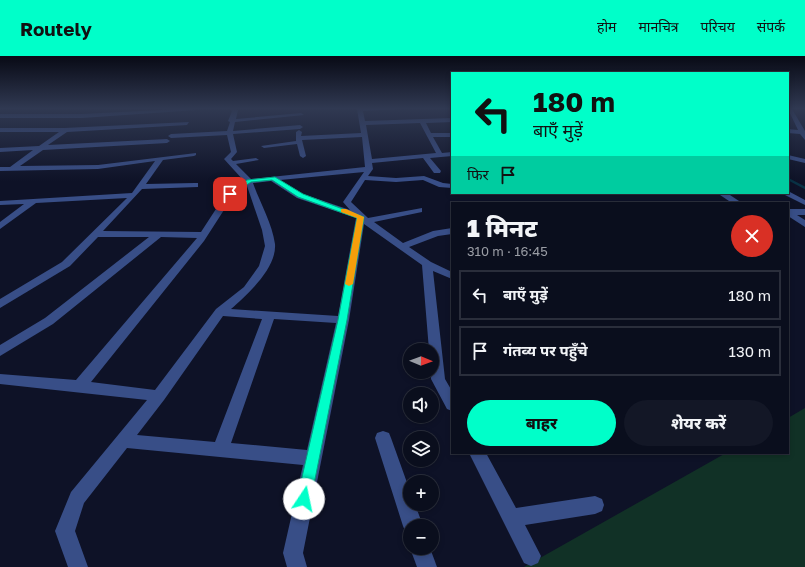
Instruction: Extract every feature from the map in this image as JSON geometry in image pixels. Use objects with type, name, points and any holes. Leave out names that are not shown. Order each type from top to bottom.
[{"type":"street","points":[[12,168],[62,133]]},
{"type":"street","points":[[146,160],[166,141],[177,136],[230,133],[234,152],[230,158]]},
{"type":"street","points":[[299,133],[299,140],[304,156]]},
{"type":"street","points":[[308,133],[316,137]]},
{"type":"street","points":[[264,146],[341,133]]},
{"type":"street","points":[[364,133],[367,169],[347,202],[364,219],[427,264],[451,276]]},
{"type":"street","points":[[440,155],[430,135],[451,135]]},
{"type":"street","points":[[0,150],[166,141]]},
{"type":"street","points":[[0,169],[98,167],[194,154]]},
{"type":"street","points":[[80,386],[204,235],[230,194],[249,181],[367,169],[425,156],[451,154]]},
{"type":"street","points":[[425,156],[437,171]]},
{"type":"street","points":[[789,157],[805,160]]},
{"type":"street","points":[[230,158],[256,160]]},
{"type":"street","points":[[78,567],[65,531],[77,498],[159,396],[220,312],[248,289],[264,266],[270,246],[268,230],[255,201],[249,181],[230,158]]},
{"type":"street","points":[[0,304],[66,264],[137,191],[160,159]]},
{"type":"street","points":[[367,169],[396,180],[426,178],[442,185],[451,186]]},
{"type":"street","points":[[270,179],[300,196],[364,219],[419,210]]},
{"type":"street","points":[[0,203],[195,185]]},
{"type":"street","points":[[723,194],[736,202]]},
{"type":"street","points":[[789,194],[805,203]]},
{"type":"street","points":[[0,226],[34,201]]},
{"type":"street","points":[[789,212],[805,212]]},
{"type":"street","points":[[789,213],[805,224]]},
{"type":"street","points":[[297,567],[293,553],[364,219]]},
{"type":"street","points":[[403,246],[436,233],[451,231]]},
{"type":"street","points":[[95,234],[204,235]]},
{"type":"street","points":[[0,351],[49,321],[158,235]]},
{"type":"street","points":[[427,264],[438,378],[451,403]]},
{"type":"street","points":[[220,312],[343,320]]},
{"type":"street","points":[[221,449],[269,316]]},
{"type":"street","points":[[0,379],[80,386],[159,396]]},
{"type":"street","points":[[383,438],[410,519]]},
{"type":"street","points":[[123,441],[313,458]]},
{"type":"street","points":[[478,454],[531,556]]},
{"type":"street","points":[[511,518],[595,505]]},
{"type":"street","points":[[423,555],[427,567]]},
{"type":"green space","points":[[805,408],[805,567],[524,567],[724,454],[789,454],[789,417]]},
{"type":"waterway","points":[[789,180],[805,188]]},
{"type":"slow traffic","points":[[344,211],[361,217],[349,284]]},
{"type":"route","points":[[230,194],[249,181],[273,179],[300,196],[361,217],[343,320],[304,499]]}]
